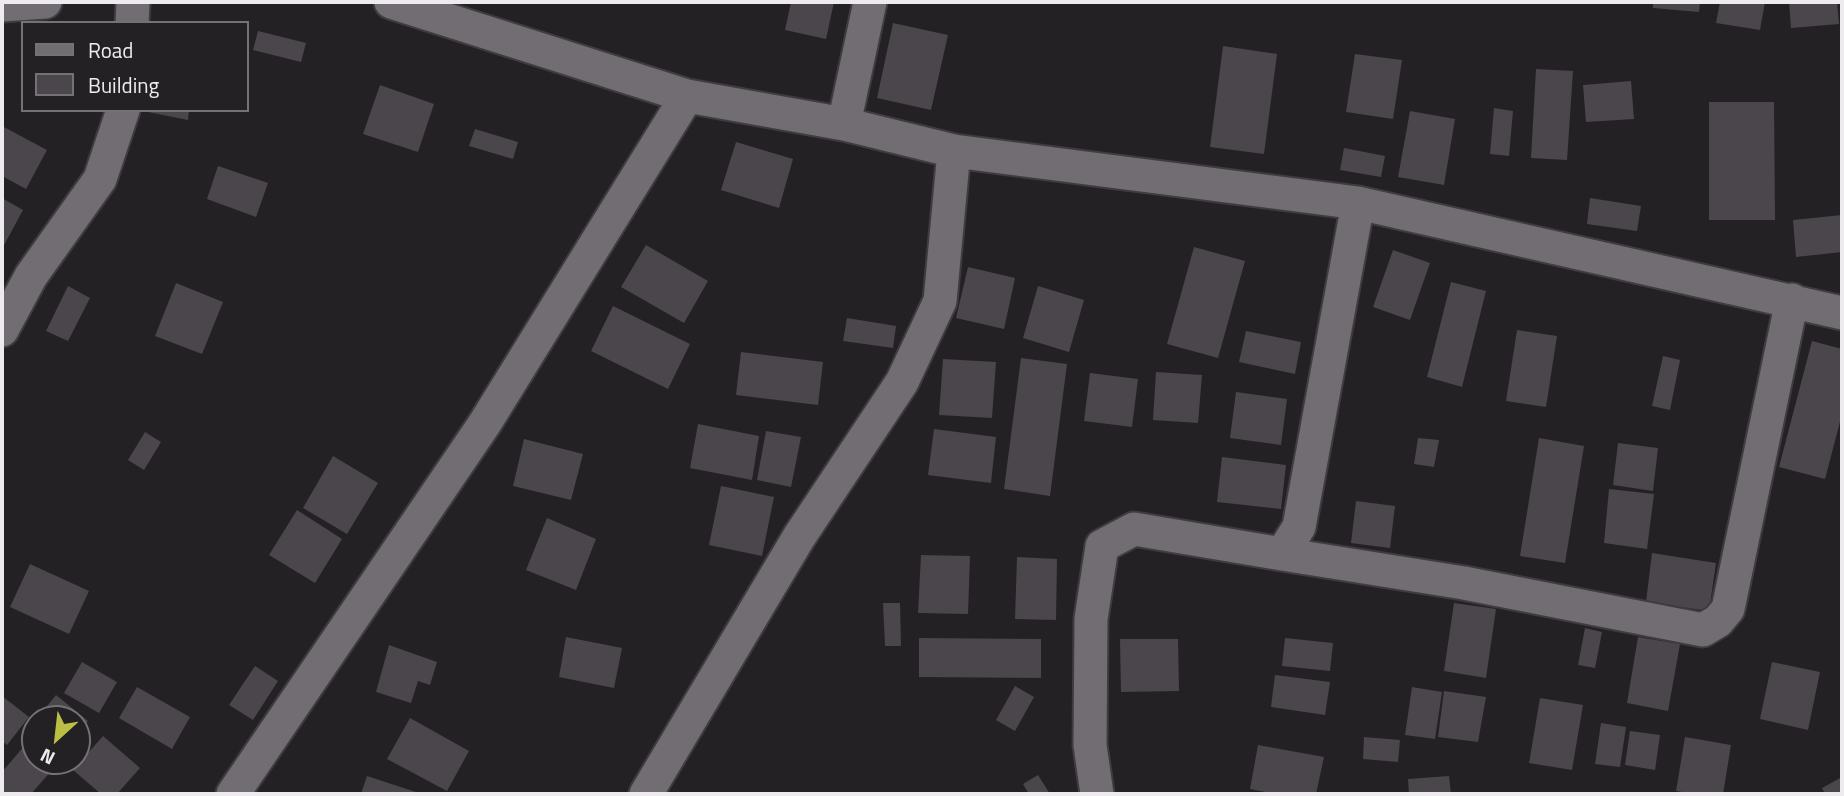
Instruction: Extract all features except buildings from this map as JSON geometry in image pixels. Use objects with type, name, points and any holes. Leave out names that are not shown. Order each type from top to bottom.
[{"type":"street","points":[[2,5],[45,2]]},
{"type":"street","points":[[132,21],[133,2]]},
{"type":"street","points":[[391,2],[687,96],[844,124],[954,152],[1357,202],[1842,313]]},
{"type":"street","points":[[844,124],[870,2]]},
{"type":"street","points":[[233,794],[485,423],[687,96]]},
{"type":"street","points":[[2,330],[31,276],[100,179],[122,112]]},
{"type":"street","points":[[646,794],[799,537],[902,382],[940,301],[954,152]]},
{"type":"street","points":[[1282,554],[1299,527],[1357,202]]},
{"type":"street","points":[[1097,794],[1090,745],[1091,620],[1102,546],[1134,529],[1464,583],[1703,630],[1718,621],[1728,609],[1791,300]]}]
